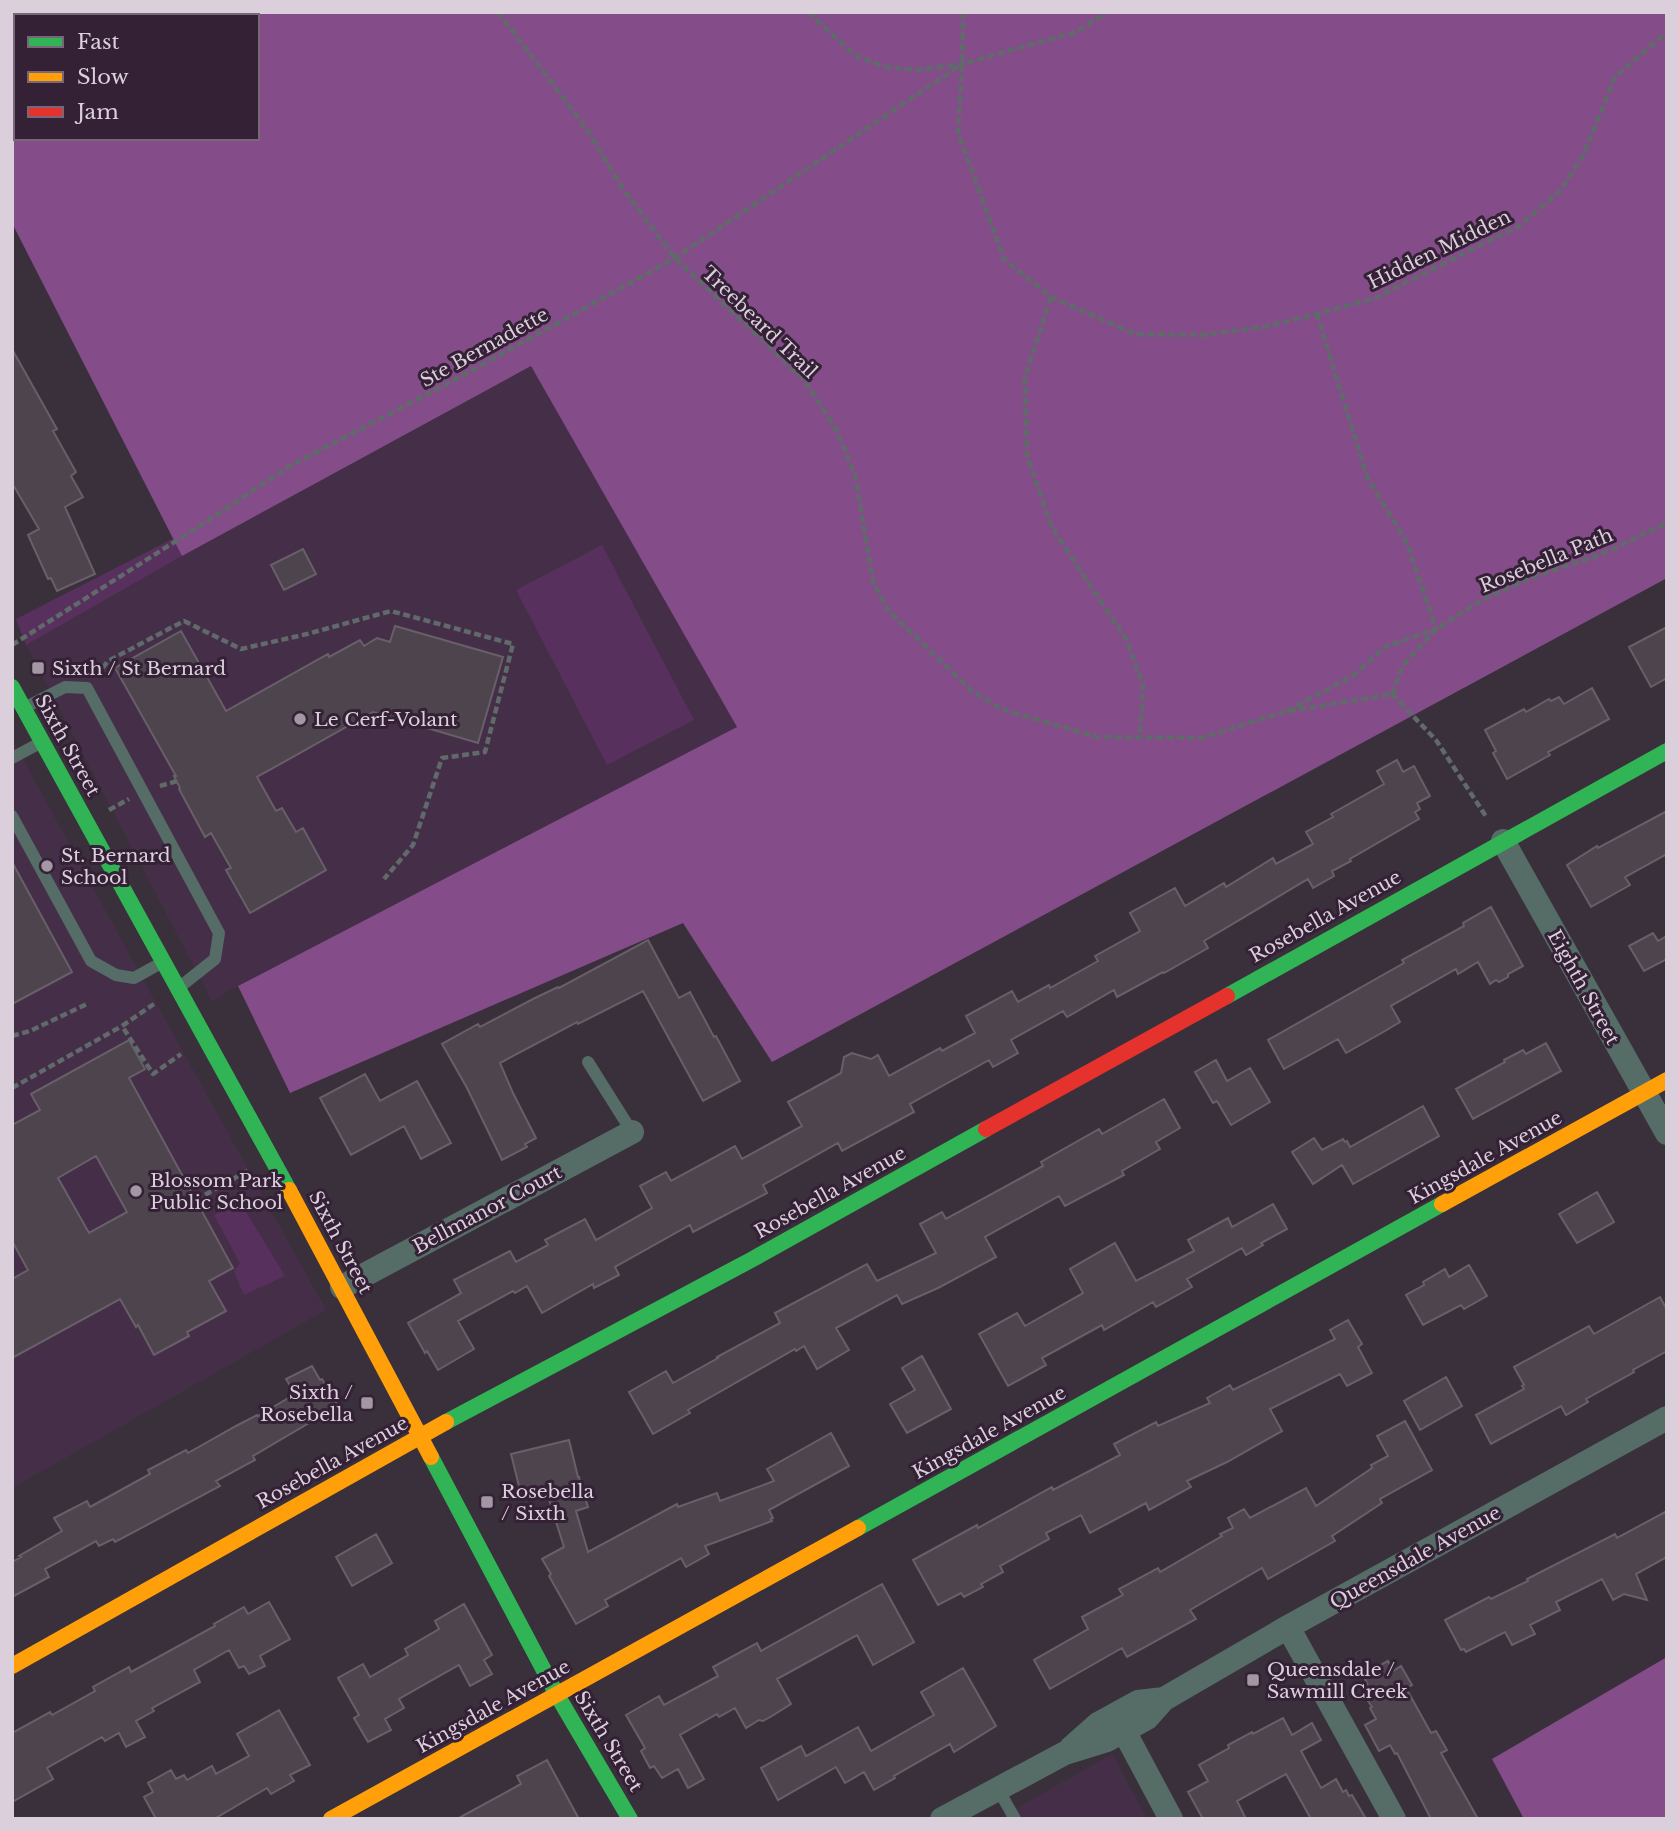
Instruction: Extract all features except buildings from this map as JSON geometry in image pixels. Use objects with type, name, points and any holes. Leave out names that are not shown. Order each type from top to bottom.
[{"type":"street","name":"Sixth Street","points":[[12,687],[342,1287],[557,1695],[630,1819]]},
{"type":"street","name":"Rosebella Avenue","points":[[12,1666],[420,1436],[751,1260],[1667,751]]},
{"type":"street","name":"Eighth Street","points":[[1503,841],[1667,1133]]},
{"type":"street","name":"Kingsdale Avenue","points":[[331,1819],[1667,1080]]},
{"type":"street","name":"Bellmanor Court","points":[[342,1287],[632,1132]]},
{"type":"street","name":"Queensdale Avenue","points":[[942,1819],[1065,1753],[1107,1740],[1124,1731],[1147,1718],[1164,1699],[1288,1627],[1667,1418]]},
{"type":"street","points":[[1288,1627],[1394,1819]]},
{"type":"street","name":"Queensdale Avenue","points":[[1065,1753],[1098,1724],[1138,1702],[1164,1699]]},
{"type":"street","points":[[1124,1731],[1171,1819]]},
{"type":"lane","points":[[24,708],[65,687],[86,688],[219,933],[215,959],[179,988]]},
{"type":"lane","points":[[12,758],[43,742]]},
{"type":"lane","points":[[12,816],[91,961],[116,975],[134,978],[164,961]]},
{"type":"lane","points":[[589,1062],[632,1132]]},
{"type":"lane","points":[[998,1789],[1015,1819]]},
{"type":"path","name":"Treebeard Trail","points":[[498,12],[586,128],[623,189],[675,258],[804,380],[837,432],[855,475],[873,582],[888,610],[971,690],[1001,709],[1098,737],[1201,738],[1284,712],[1392,694]]},
{"type":"path","points":[[809,12],[856,56],[887,67],[916,70],[962,64],[1076,32],[1108,12]]},
{"type":"path","name":"Hidden Midden","points":[[963,12],[958,133],[1004,259],[1051,297],[1135,334],[1202,335],[1263,327],[1375,298],[1520,226],[1559,192],[1583,156],[1615,77],[1667,32]]},
{"type":"path","name":"Ste Bernadette","points":[[12,645],[290,466],[462,376],[675,258],[962,64]]},
{"type":"path","points":[[1051,297],[1026,377],[1027,456],[1052,528],[1126,639],[1143,684],[1140,737]]},
{"type":"path","points":[[1284,712],[1354,675],[1385,647],[1436,629],[1407,543],[1367,477],[1317,314]]},
{"type":"path","name":"Rosebella Path","points":[[1392,694],[1402,665],[1436,629],[1487,597],[1538,575],[1600,555],[1667,523]]},
{"type":"path","points":[[86,688],[108,660],[184,621],[241,649],[391,611],[513,644],[485,752],[442,758],[412,845],[384,879]]},
{"type":"path","points":[[1392,694],[1436,740],[1503,841]]},
{"type":"path","points":[[87,822],[143,792]]},
{"type":"path","points":[[12,1036],[30,1031],[87,1004]]},
{"type":"path","points":[[12,1088],[122,1026],[154,1004]]},
{"type":"path","points":[[122,1026],[153,1074],[181,1054]]},
{"type":"path","points":[[196,1200],[271,1158]]},
{"type":"shaded area","points":[[12,12],[1667,12],[1667,578],[772,1062],[683,923],[290,1093],[238,986],[737,727],[531,366],[182,556],[12,223]]},
{"type":"shaded area","points":[[531,366],[737,727],[212,1001],[26,645],[182,556]]},
{"type":"shaded area","points":[[174,538],[182,556],[26,645],[16,619]]},
{"type":"shaded area","points":[[602,545],[694,720],[607,765],[516,590]]},
{"type":"shaded area","name":"Blossom Park Public School","points":[[12,739],[326,1310],[12,1488]]},
{"type":"shaded area","points":[[240,1202],[285,1276],[244,1295],[234,1272],[240,1263],[214,1215]]},
{"type":"shaded area","points":[[1667,1657],[1667,1819],[1524,1819],[1492,1759]]},
{"type":"shaded area","points":[[1112,1754],[1147,1819],[998,1819]]},
{"type":"traffic: fast","points":[[12,687],[289,1190]]},
{"type":"traffic: fast","points":[[1227,996],[1667,751]]},
{"type":"traffic: fast","points":[[446,1422],[751,1260],[986,1129]]},
{"type":"traffic: fast","points":[[858,1528],[1442,1204]]},
{"type":"traffic: fast","points":[[431,1457],[557,1695],[630,1819]]},
{"type":"traffic: slow","points":[[1442,1204],[1667,1080]]},
{"type":"traffic: slow","points":[[289,1190],[431,1457]]},
{"type":"traffic: slow","points":[[12,1666],[446,1422]]},
{"type":"traffic: slow","points":[[331,1819],[858,1528]]},
{"type":"traffic: jam","points":[[986,1129],[1227,996]]},
{"type":"place","name":"Sixth / St Bernard","points":[[38,668]]},
{"type":"place","name":"Le Cerf-Volant","points":[[300,719]]},
{"type":"place","name":"St. Bernard School","points":[[47,866]]},
{"type":"place","name":"Blossom Park Public School","points":[[136,1191]]},
{"type":"place","name":"Sixth / Rosebella","points":[[367,1403]]},
{"type":"place","name":"Rosebella / Sixth","points":[[487,1502]]},
{"type":"place","name":"Queensdale / Sawmill Creek","points":[[1253,1680]]}]
